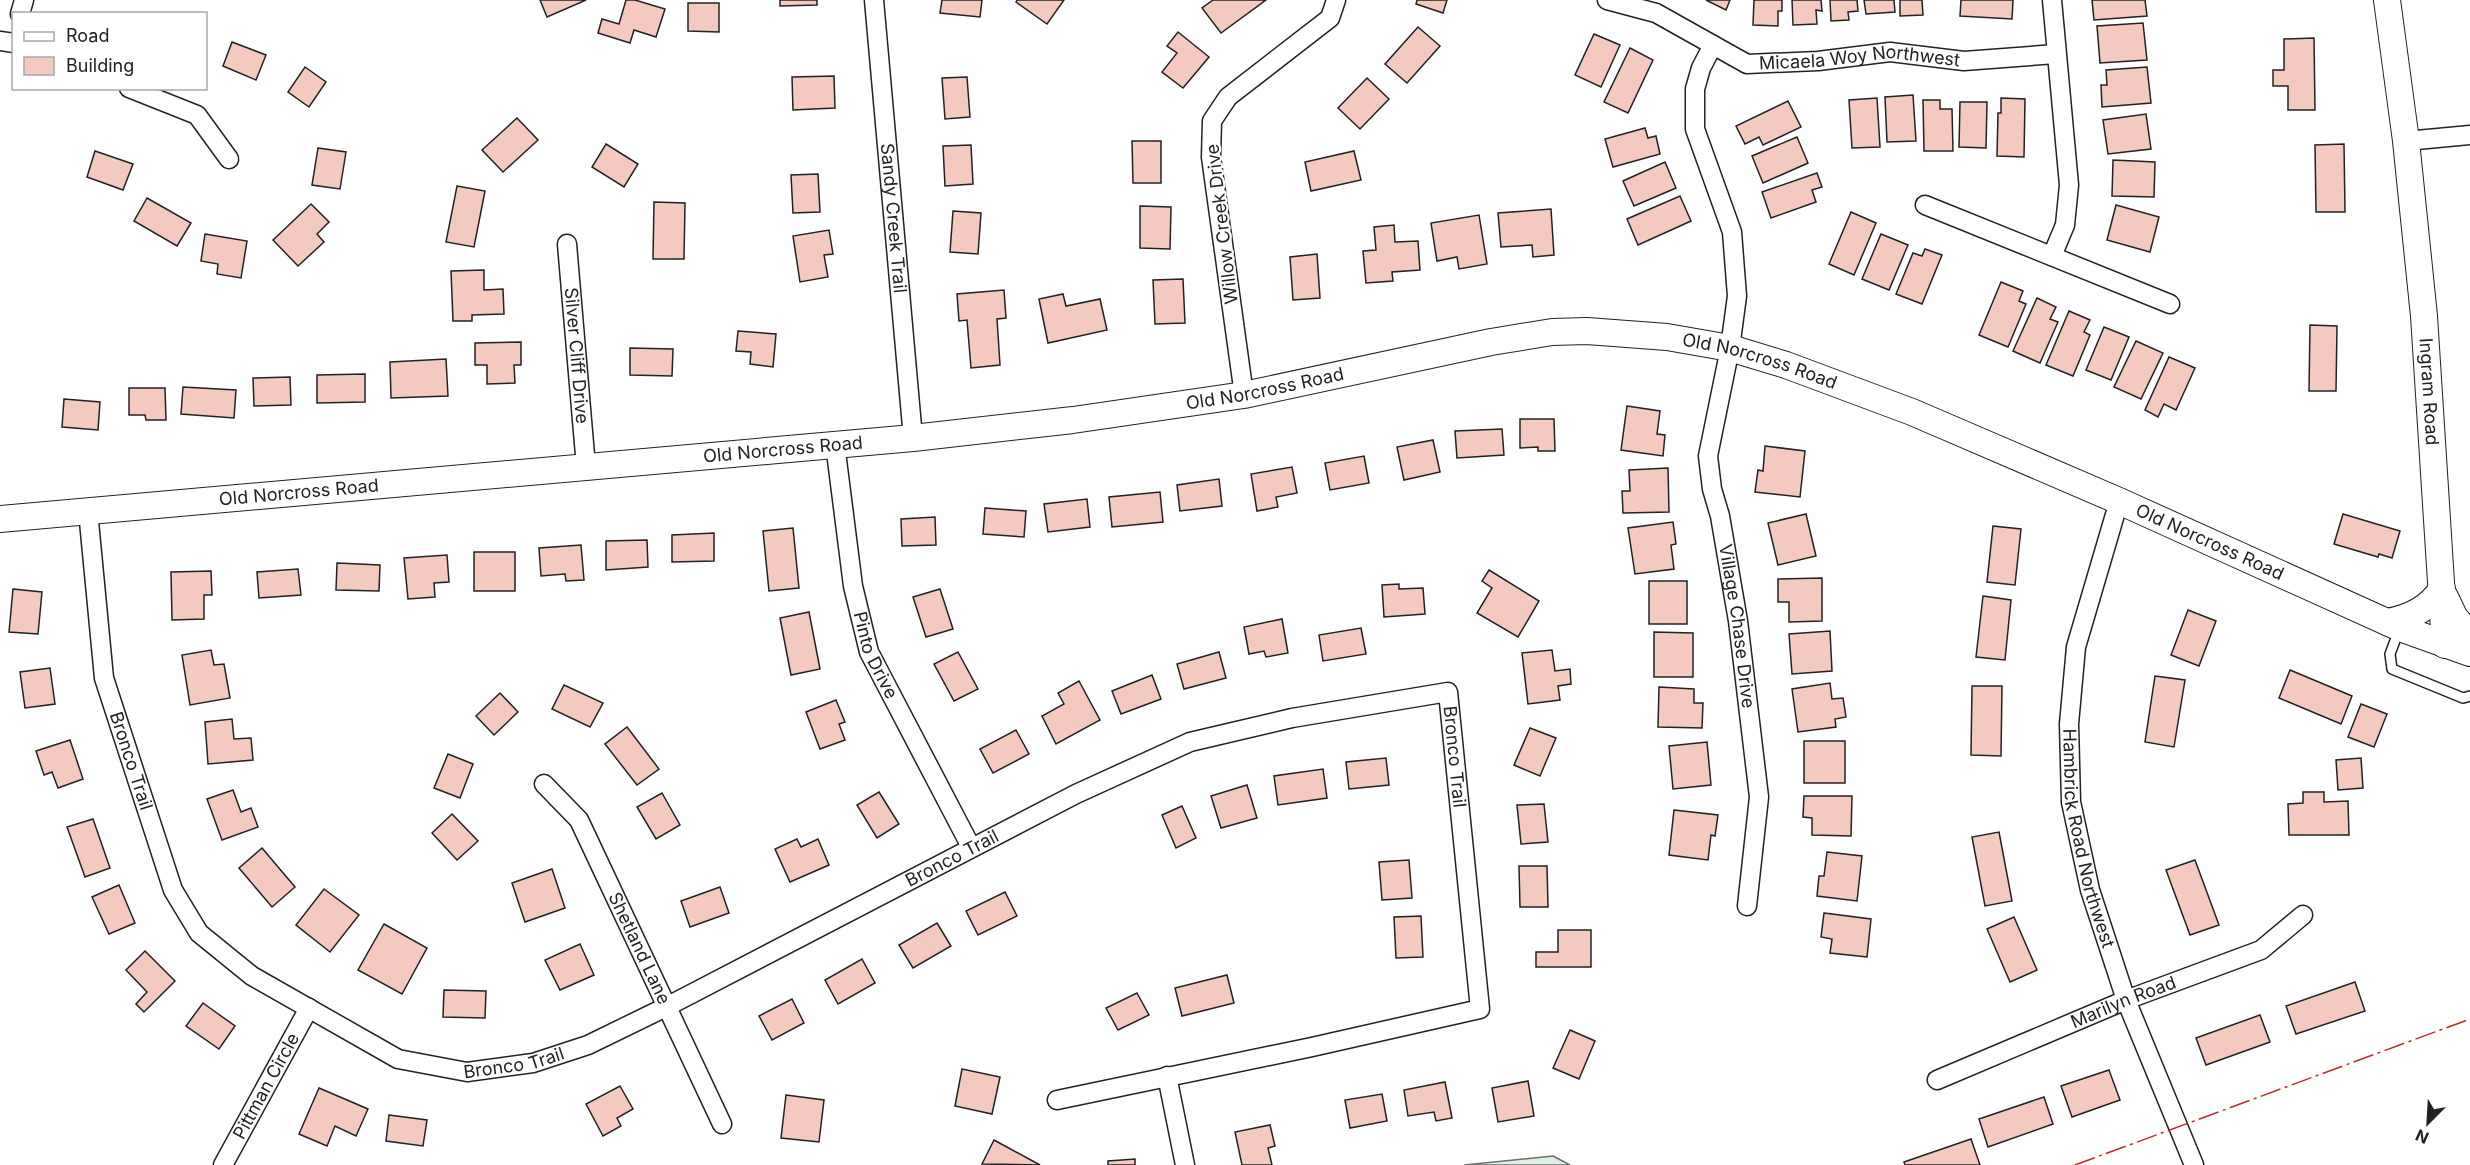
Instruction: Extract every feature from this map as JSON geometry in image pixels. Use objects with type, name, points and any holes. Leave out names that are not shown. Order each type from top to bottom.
[{"type":"street","name":"Sandy Creek Trail","points":[[874,0],[914,438]]},
{"type":"street","name":"Willow Creek Drive","points":[[1244,395],[1211,157],[1212,121],[1228,97],[1330,18],[1336,0]]},
{"type":"street","name":"Micaela Woy Northwest","points":[[1607,0],[1656,13],[1747,64],[1818,62],[1890,52],[1964,61],[2056,54]]},
{"type":"street","points":[[2052,0],[2069,185],[2065,225],[2052,256]]},
{"type":"street","name":"Ingram Road","points":[[2387,0],[2406,141],[2424,316],[2445,645]]},
{"type":"street","name":"Village Chase Drive","points":[[1713,45],[1701,68],[1695,89],[1695,129],[1732,232],[1737,296],[1730,348],[1708,456],[1712,489],[1720,516],[1738,621],[1759,796],[1747,906]]},
{"type":"street","points":[[134,90],[197,115],[229,159]]},
{"type":"street","points":[[2406,141],[2470,135]]},
{"type":"street","points":[[1925,205],[2170,304]]},
{"type":"street","name":"Silver Cliff Drive","points":[[567,244],[586,467]]},
{"type":"street","name":"Old Norcross Road","points":[[0,519],[914,438],[1073,420],[1244,395],[1491,342],[1552,332],[1587,331],[1667,337],[1730,348],[1786,365],[1912,412],[2119,501],[2393,625],[2470,653]]},
{"type":"street","name":"Pinto Drive","points":[[835,444],[853,586],[869,652],[971,847]]},
{"type":"street","name":"Hambrick Road Northwest","points":[[2119,501],[2076,647],[2070,746],[2071,802],[2088,879],[2126,999],[2194,1165]]},
{"type":"street","name":"Bronco Trail","points":[[88,511],[104,678],[173,891],[199,933],[252,976],[398,1059],[467,1072],[533,1063],[588,1045],[668,1006],[1076,794],[1190,742],[1292,718],[1448,692],[1480,1009],[1312,1047],[1057,1100]]},
{"type":"street","points":[[2393,625],[2424,610],[2442,589],[2455,618],[2470,634]]},
{"type":"street","name":"Shetland Lane","points":[[544,784],[579,819],[722,1124]]},
{"type":"street","name":"Marilyn Road","points":[[1937,1080],[2126,999],[2260,950],[2303,915]]},
{"type":"street","name":"Pittman Circle","points":[[222,1165],[309,1008]]},
{"type":"street","points":[[1167,1076],[1185,1165]]},
{"type":"lane","points":[[2393,625],[2390,654],[2392,669],[2463,698],[2470,696]]},
{"type":"green space","points":[[1553,1156],[1570,1165],[1464,1165]]},
{"type":"building","points":[[540,0],[586,0],[547,17]]},
{"type":"building","points":[[626,0],[635,0],[665,9],[656,37],[634,30],[630,43],[598,33],[602,19],[619,24]]},
{"type":"building","points":[[780,0],[817,0],[817,5],[780,6]]},
{"type":"building","points":[[942,0],[982,0],[980,17],[940,13]]},
{"type":"building","points":[[1017,0],[1064,0],[1047,24],[1016,2]]},
{"type":"building","points":[[1213,0],[1266,0],[1221,33],[1202,8]]},
{"type":"building","points":[[1417,0],[1447,0],[1443,13],[1416,4]]},
{"type":"building","points":[[1706,0],[1730,0],[1726,10]]},
{"type":"building","points":[[1754,0],[1782,0],[1782,11],[1778,11],[1778,26],[1753,25]]},
{"type":"building","points":[[1792,0],[1821,0],[1822,11],[1816,10],[1817,24],[1793,25]]},
{"type":"building","points":[[1830,0],[1857,0],[1858,11],[1848,12],[1849,20],[1831,21]]},
{"type":"building","points":[[1864,0],[1894,0],[1895,12],[1866,14]]},
{"type":"building","points":[[1900,0],[1922,0],[1923,15],[1900,16]]},
{"type":"building","points":[[1961,0],[2013,0],[2012,19],[1960,16]]},
{"type":"building","points":[[2092,0],[2145,0],[2147,16],[2094,20]]},
{"type":"building","points":[[688,3],[719,3],[719,32],[688,31]]},
{"type":"building","points":[[2143,23],[2147,60],[2100,63],[2097,26]]},
{"type":"building","points":[[1418,27],[1440,46],[1407,83],[1385,64]]},
{"type":"building","points":[[1178,32],[1209,57],[1183,88],[1162,72],[1177,53],[1167,46]]},
{"type":"building","points":[[1594,34],[1620,45],[1601,87],[1575,75]]},
{"type":"building","points":[[2314,38],[2315,110],[2288,110],[2288,86],[2273,86],[2273,70],[2284,70],[2284,39]]},
{"type":"building","points":[[232,42],[266,55],[256,80],[223,66]]},
{"type":"building","points":[[1630,48],[1653,60],[1628,113],[1604,102]]},
{"type":"building","points":[[305,67],[326,82],[309,107],[288,92]]},
{"type":"building","points":[[2147,67],[2151,103],[2102,107],[2101,85],[2107,85],[2106,70]]},
{"type":"building","points":[[834,76],[835,108],[793,110],[792,77]]},
{"type":"building","points":[[967,77],[970,117],[945,119],[942,78]]},
{"type":"building","points":[[1367,78],[1389,99],[1360,129],[1338,108]]},
{"type":"building","points":[[1913,95],[1916,141],[1887,142],[1885,97]]},
{"type":"building","points":[[1877,98],[1880,147],[1852,148],[1849,100]]},
{"type":"building","points":[[2001,98],[2025,99],[2024,157],[1997,156],[1998,113],[2001,113]]},
{"type":"building","points":[[1923,100],[1940,100],[1940,109],[1952,109],[1953,151],[1924,151]]},
{"type":"building","points":[[1788,101],[1801,127],[1763,145],[1759,137],[1745,144],[1736,126]]},
{"type":"building","points":[[1960,102],[1987,102],[1986,148],[1959,147]]},
{"type":"building","points":[[2146,114],[2151,149],[2108,154],[2103,120]]},
{"type":"building","points":[[517,118],[538,140],[503,172],[482,150]]},
{"type":"building","points":[[1645,128],[1648,138],[1656,136],[1660,154],[1613,167],[1605,139]]},
{"type":"building","points":[[1797,137],[1808,163],[1763,183],[1752,156]]},
{"type":"building","points":[[1132,141],[1161,141],[1161,183],[1133,183]]},
{"type":"building","points":[[606,144],[638,164],[624,187],[592,167]]},
{"type":"building","points":[[2344,144],[2345,212],[2316,212],[2315,145]]},
{"type":"building","points":[[971,145],[973,184],[945,186],[943,146]]},
{"type":"building","points":[[318,148],[346,152],[340,189],[312,185]]},
{"type":"building","points":[[95,151],[133,164],[123,190],[87,177]]},
{"type":"building","points":[[1354,151],[1361,180],[1311,191],[1305,162]]},
{"type":"building","points":[[2113,160],[2155,162],[2154,197],[2112,196]]},
{"type":"building","points":[[1665,162],[1676,188],[1634,206],[1623,181]]},
{"type":"building","points":[[1817,173],[1822,187],[1812,190],[1816,202],[1771,218],[1762,192]]},
{"type":"building","points":[[818,174],[820,212],[793,213],[791,175]]},
{"type":"building","points":[[457,186],[485,191],[474,247],[446,242]]},
{"type":"building","points":[[1680,196],[1691,221],[1638,245],[1627,219]]},
{"type":"building","points":[[147,198],[191,223],[177,246],[134,221]]},
{"type":"building","points":[[654,202],[685,203],[684,259],[653,259]]},
{"type":"building","points":[[311,204],[329,222],[317,234],[324,242],[298,266],[273,240]]},
{"type":"building","points":[[2116,205],[2159,217],[2150,252],[2107,240]]},
{"type":"building","points":[[1140,206],[1171,207],[1170,249],[1140,248]]},
{"type":"building","points":[[1551,209],[1554,255],[1533,257],[1532,245],[1501,247],[1498,213]]},
{"type":"building","points":[[953,211],[981,213],[978,254],[950,252]]},
{"type":"building","points":[[1851,212],[1876,223],[1854,275],[1829,264]]},
{"type":"building","points":[[1479,215],[1487,264],[1459,269],[1457,257],[1437,261],[1431,223]]},
{"type":"building","points":[[1394,225],[1395,242],[1418,241],[1420,270],[1392,272],[1393,281],[1366,283],[1363,251],[1376,250],[1374,227]]},
{"type":"building","points":[[829,230],[833,254],[824,255],[828,277],[800,282],[793,236]]},
{"type":"building","points":[[205,234],[247,241],[241,278],[217,274],[218,264],[201,261]]},
{"type":"building","points":[[1881,234],[1908,245],[1889,290],[1862,279]]},
{"type":"building","points":[[1925,249],[1942,255],[1922,304],[1896,294],[1913,253],[1922,256]]},
{"type":"building","points":[[1317,254],[1320,298],[1293,300],[1290,257]]},
{"type":"building","points":[[484,270],[484,290],[503,289],[504,314],[472,315],[472,321],[453,321],[451,271]]},
{"type":"building","points":[[1183,279],[1185,323],[1155,324],[1153,280]]},
{"type":"building","points":[[2001,282],[2023,291],[2019,301],[2026,304],[2008,347],[1979,335]]},
{"type":"building","points":[[1004,290],[1006,318],[997,319],[1000,365],[971,368],[967,320],[959,321],[957,294]]},
{"type":"building","points":[[1063,294],[1066,306],[1100,299],[1107,330],[1048,343],[1039,299]]},
{"type":"building","points":[[2037,298],[2056,307],[2050,319],[2058,322],[2040,363],[2013,351]]},
{"type":"building","points":[[2069,311],[2090,320],[2084,332],[2090,335],[2073,376],[2046,365]]},
{"type":"building","points":[[2310,325],[2337,326],[2336,391],[2309,391]]},
{"type":"building","points":[[2104,327],[2129,337],[2111,380],[2086,370]]},
{"type":"building","points":[[738,331],[776,334],[773,367],[750,364],[751,352],[736,351]]},
{"type":"building","points":[[2136,341],[2163,353],[2141,399],[2114,387]]},
{"type":"building","points":[[521,342],[521,365],[514,365],[515,383],[487,384],[487,365],[475,365],[475,343]]},
{"type":"building","points":[[630,348],[673,349],[672,376],[630,375]]},
{"type":"building","points":[[2169,357],[2195,368],[2176,410],[2164,404],[2158,417],[2145,410]]},
{"type":"building","points":[[446,359],[448,396],[391,398],[390,362]]},
{"type":"building","points":[[365,374],[365,402],[317,403],[317,375]]},
{"type":"building","points":[[290,377],[291,405],[254,406],[253,378]]},
{"type":"building","points":[[183,387],[236,390],[234,418],[181,414]]},
{"type":"building","points":[[129,388],[165,388],[166,420],[146,420],[145,415],[129,415]]},
{"type":"building","points":[[64,399],[100,402],[98,430],[62,427]]},
{"type":"building","points":[[1627,406],[1660,411],[1657,434],[1665,435],[1663,456],[1621,450]]},
{"type":"building","points":[[1520,419],[1554,419],[1555,451],[1538,451],[1538,447],[1520,448]]},
{"type":"building","points":[[1502,429],[1504,455],[1457,458],[1455,431]]},
{"type":"building","points":[[1433,440],[1440,472],[1404,480],[1397,447]]},
{"type":"building","points":[[1765,446],[1805,451],[1800,497],[1755,492],[1758,470],[1763,471]]},
{"type":"building","points":[[1364,456],[1369,483],[1330,490],[1325,463]]},
{"type":"building","points":[[1292,467],[1297,493],[1276,497],[1278,507],[1257,511],[1251,474]]},
{"type":"building","points":[[1668,468],[1669,512],[1623,513],[1622,491],[1630,491],[1629,470]]},
{"type":"building","points":[[1219,479],[1222,506],[1180,511],[1177,485]]},
{"type":"building","points":[[1160,492],[1163,522],[1112,527],[1109,497]]},
{"type":"building","points":[[1087,499],[1090,527],[1048,532],[1044,504]]},
{"type":"building","points":[[985,508],[1026,511],[1024,537],[983,534]]},
{"type":"building","points":[[1806,514],[1816,556],[1778,565],[1768,523]]},
{"type":"building","points":[[2343,514],[2400,531],[2392,558],[2379,554],[2378,557],[2334,544]]},
{"type":"building","points":[[935,517],[936,545],[902,546],[901,519]]},
{"type":"building","points":[[1673,522],[1676,544],[1671,545],[1674,569],[1635,574],[1628,528]]},
{"type":"building","points":[[1993,526],[2021,529],[2015,585],[1987,582]]},
{"type":"building","points":[[793,528],[799,588],[769,591],[763,531]]},
{"type":"building","points":[[714,533],[714,561],[672,562],[672,535]]},
{"type":"building","points":[[647,540],[648,567],[606,570],[606,541]]},
{"type":"building","points":[[581,545],[584,580],[566,581],[565,574],[541,576],[539,548]]},
{"type":"building","points":[[474,552],[515,552],[515,591],[474,591]]},
{"type":"building","points":[[447,555],[449,582],[434,583],[435,597],[408,599],[404,558]]},
{"type":"building","points":[[337,563],[380,565],[379,591],[336,590]]},
{"type":"building","points":[[298,569],[301,595],[259,598],[257,572]]},
{"type":"building","points":[[1489,570],[1539,601],[1518,637],[1477,613],[1492,588],[1482,581]]},
{"type":"building","points":[[211,571],[212,595],[204,595],[204,619],[172,620],[171,572]]},
{"type":"building","points":[[1822,578],[1822,621],[1789,622],[1789,602],[1778,602],[1778,579]]},
{"type":"building","points":[[1649,581],[1687,581],[1687,624],[1649,624]]},
{"type":"building","points":[[1399,584],[1399,589],[1423,588],[1425,614],[1384,617],[1382,585]]},
{"type":"building","points":[[13,589],[42,592],[38,634],[9,632]]},
{"type":"building","points":[[940,589],[953,629],[926,637],[913,597]]},
{"type":"building","points":[[1983,596],[2011,600],[2005,660],[1976,657]]},
{"type":"building","points":[[2188,610],[2216,621],[2199,666],[2171,655]]},
{"type":"building","points":[[809,612],[820,669],[791,675],[780,618]]},
{"type":"building","points":[[1282,619],[1288,653],[1266,657],[1264,651],[1249,654],[1244,627]]},
{"type":"building","points":[[1361,628],[1366,654],[1323,661],[1319,635]]},
{"type":"building","points":[[1830,631],[1832,671],[1792,674],[1789,634]]},
{"type":"building","points":[[1654,632],[1693,633],[1693,677],[1654,677]]},
{"type":"building","points":[[211,650],[214,665],[224,664],[230,698],[190,705],[182,655]]},
{"type":"building","points":[[1552,650],[1555,671],[1570,669],[1571,684],[1558,686],[1560,700],[1528,704],[1522,653]]},
{"type":"building","points":[[958,652],[978,689],[954,701],[934,664]]},
{"type":"building","points":[[1219,652],[1226,678],[1184,689],[1177,664]]},
{"type":"building","points":[[50,668],[55,704],[25,708],[20,672]]},
{"type":"building","points":[[2290,670],[2352,696],[2341,724],[2279,698]]},
{"type":"building","points":[[1152,675],[1161,699],[1121,714],[1112,691]]},
{"type":"building","points":[[2155,676],[2185,680],[2174,747],[2145,742]]},
{"type":"building","points":[[1079,681],[1100,720],[1056,744],[1042,716],[1064,704],[1058,693]]},
{"type":"building","points":[[1830,683],[1832,699],[1843,698],[1846,717],[1835,719],[1836,727],[1798,732],[1792,689]]},
{"type":"building","points":[[564,685],[603,703],[590,727],[552,709]]},
{"type":"building","points":[[1972,686],[2002,686],[2001,756],[1971,755]]},
{"type":"building","points":[[1659,687],[1694,689],[1694,703],[1703,703],[1702,728],[1658,727]]},
{"type":"building","points":[[500,693],[518,712],[494,735],[476,716]]},
{"type":"building","points":[[836,700],[845,722],[839,724],[845,740],[820,749],[806,712]]},
{"type":"building","points":[[2361,704],[2387,714],[2374,747],[2348,737]]},
{"type":"building","points":[[232,719],[234,739],[251,738],[253,760],[208,764],[205,722]]},
{"type":"building","points":[[627,727],[659,769],[637,785],[605,744]]},
{"type":"building","points":[[1530,728],[1556,738],[1540,776],[1514,765]]},
{"type":"building","points":[[1016,730],[1029,754],[993,773],[980,749]]},
{"type":"building","points":[[70,740],[83,779],[58,788],[52,772],[44,775],[36,751]]},
{"type":"building","points":[[1804,741],[1845,741],[1845,783],[1804,783]]},
{"type":"building","points":[[1707,742],[1711,785],[1673,789],[1669,746]]},
{"type":"building","points":[[448,754],[473,764],[460,798],[434,788]]},
{"type":"building","points":[[1386,758],[1389,785],[1349,789],[1346,762]]},
{"type":"building","points":[[2361,758],[2363,788],[2338,790],[2336,760]]},
{"type":"building","points":[[1323,769],[1327,798],[1278,805],[1274,776]]},
{"type":"building","points":[[1247,785],[1257,818],[1221,828],[1211,796]]},
{"type":"building","points":[[233,790],[241,812],[251,808],[258,827],[222,840],[207,799]]},
{"type":"building","points":[[879,792],[899,824],[877,838],[857,805]]},
{"type":"building","points":[[2303,792],[2324,792],[2324,802],[2348,801],[2349,835],[2289,835],[2288,804],[2303,803]]},
{"type":"building","points":[[662,793],[680,825],[656,839],[637,807]]},
{"type":"building","points":[[1804,796],[1852,796],[1851,836],[1812,835],[1812,818],[1803,817]]},
{"type":"building","points":[[1544,804],[1548,842],[1521,844],[1517,805]]},
{"type":"building","points":[[1182,806],[1196,838],[1176,848],[1162,815]]},
{"type":"building","points":[[1674,810],[1718,815],[1715,836],[1711,835],[1708,860],[1669,855]]},
{"type":"building","points":[[452,814],[478,841],[457,860],[432,833]]},
{"type":"building","points":[[93,819],[110,868],[85,877],[67,827]]},
{"type":"building","points":[[1999,832],[2012,901],[1985,906],[1972,837]]},
{"type":"building","points":[[797,839],[801,847],[818,839],[829,865],[790,882],[775,849]]},
{"type":"building","points":[[262,848],[295,887],[272,907],[239,868]]},
{"type":"building","points":[[1827,852],[1862,856],[1857,901],[1817,896],[1819,876],[1824,876]]},
{"type":"building","points":[[1409,860],[1412,898],[1382,900],[1379,862]]},
{"type":"building","points":[[2195,860],[2219,925],[2190,935],[2166,870]]},
{"type":"building","points":[[1519,866],[1547,866],[1548,907],[1520,907]]},
{"type":"building","points":[[552,869],[565,908],[525,922],[512,883]]},
{"type":"building","points":[[119,885],[135,923],[109,934],[92,897]]},
{"type":"building","points":[[720,887],[729,913],[690,927],[681,901]]},
{"type":"building","points":[[324,889],[359,915],[330,952],[296,925]]},
{"type":"building","points":[[1005,892],[1017,916],[978,935],[966,911]]},
{"type":"building","points":[[1824,913],[1871,919],[1867,957],[1830,953],[1832,939],[1821,937]]},
{"type":"building","points":[[1421,916],[1423,957],[1396,958],[1394,917]]},
{"type":"building","points":[[2014,917],[2037,970],[2010,982],[1987,929]]},
{"type":"building","points":[[937,923],[951,946],[913,968],[899,945]]},
{"type":"building","points":[[384,924],[427,948],[402,994],[358,970]]},
{"type":"building","points":[[1558,930],[1591,930],[1591,967],[1536,967],[1536,952],[1558,952]]},
{"type":"building","points":[[580,944],[594,975],[560,990],[545,960]]},
{"type":"building","points":[[145,951],[175,981],[144,1012],[136,1004],[147,992],[126,970]]},
{"type":"building","points":[[862,959],[875,983],[838,1004],[825,980]]},
{"type":"building","points":[[1227,975],[1234,1003],[1182,1016],[1175,988]]},
{"type":"building","points":[[2355,982],[2365,1011],[2296,1034],[2286,1006]]},
{"type":"building","points":[[444,990],[486,991],[485,1018],[443,1017]]},
{"type":"building","points":[[1137,993],[1149,1015],[1118,1030],[1106,1008]]},
{"type":"building","points":[[792,999],[804,1023],[772,1040],[759,1016]]},
{"type":"building","points":[[203,1003],[235,1026],[219,1049],[186,1026]]},
{"type":"building","points":[[2260,1015],[2270,1042],[2206,1065],[2196,1038]]},
{"type":"building","points":[[1570,1030],[1595,1041],[1579,1079],[1553,1068]]},
{"type":"building","points":[[962,1069],[1000,1077],[992,1114],[955,1106]]},
{"type":"building","points":[[2109,1070],[2120,1100],[2072,1117],[2061,1086]]},
{"type":"building","points":[[1528,1081],[1534,1116],[1498,1122],[1492,1088]]},
{"type":"building","points":[[1445,1082],[1452,1118],[1436,1121],[1434,1112],[1408,1116],[1404,1090]]},
{"type":"building","points":[[620,1086],[633,1109],[617,1118],[621,1126],[603,1136],[586,1104]]},
{"type":"building","points":[[319,1088],[368,1109],[356,1136],[335,1126],[327,1146],[299,1134]]},
{"type":"building","points":[[1382,1094],[1387,1121],[1350,1128],[1345,1100]]},
{"type":"building","points":[[786,1095],[824,1100],[819,1142],[781,1138]]},
{"type":"building","points":[[2044,1097],[2053,1124],[1988,1147],[1979,1119]]},
{"type":"building","points":[[389,1115],[427,1120],[423,1146],[386,1141]]},
{"type":"building","points":[[1270,1125],[1275,1146],[1268,1148],[1272,1165],[1242,1165],[1235,1132]]},
{"type":"building","points":[[1971,1139],[1980,1165],[1905,1165],[1904,1162]]},
{"type":"building","points":[[994,1140],[1040,1165],[982,1164]]},
{"type":"building","points":[[1135,1159],[1135,1165],[1108,1165],[1108,1161]]},
{"type":"power","points":[[2075,1165],[2470,1019]]}]
